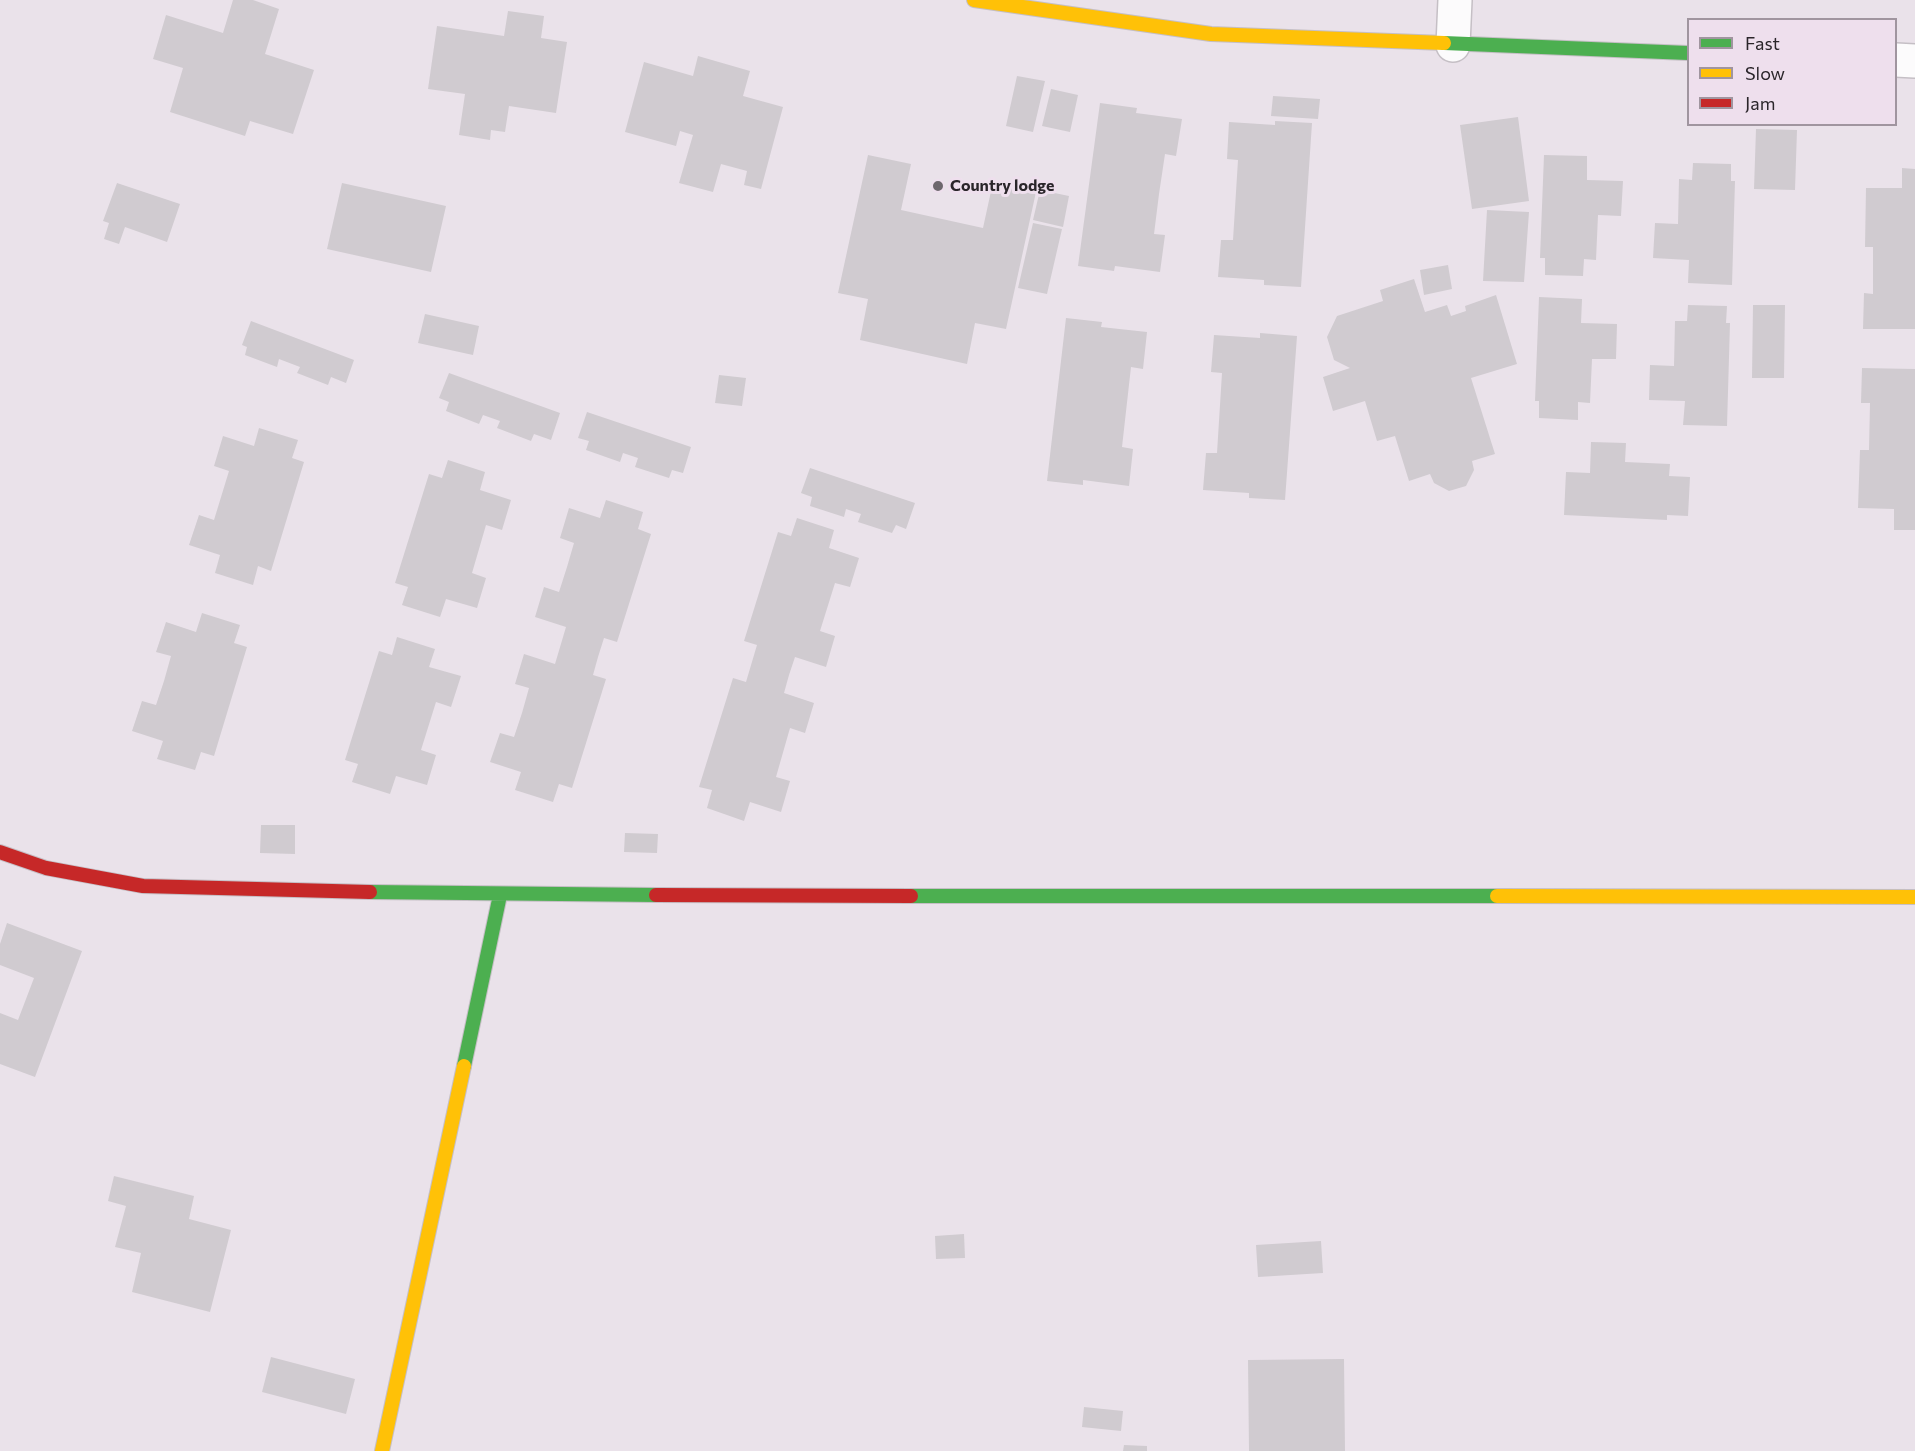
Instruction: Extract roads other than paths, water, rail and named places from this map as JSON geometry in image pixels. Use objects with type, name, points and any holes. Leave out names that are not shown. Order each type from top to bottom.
[{"type":"street","points":[[974,0],[1022,9],[1211,34],[1687,53]]},
{"type":"street","points":[[1453,45],[1455,0]]},
{"type":"street","points":[[1897,60],[1915,61]]},
{"type":"street","points":[[0,852],[46,868],[143,886],[500,895],[1915,897]]},
{"type":"street","points":[[382,1451],[500,895]]},
{"type":"place","name":"Country lodge","points":[[938,186]]}]
